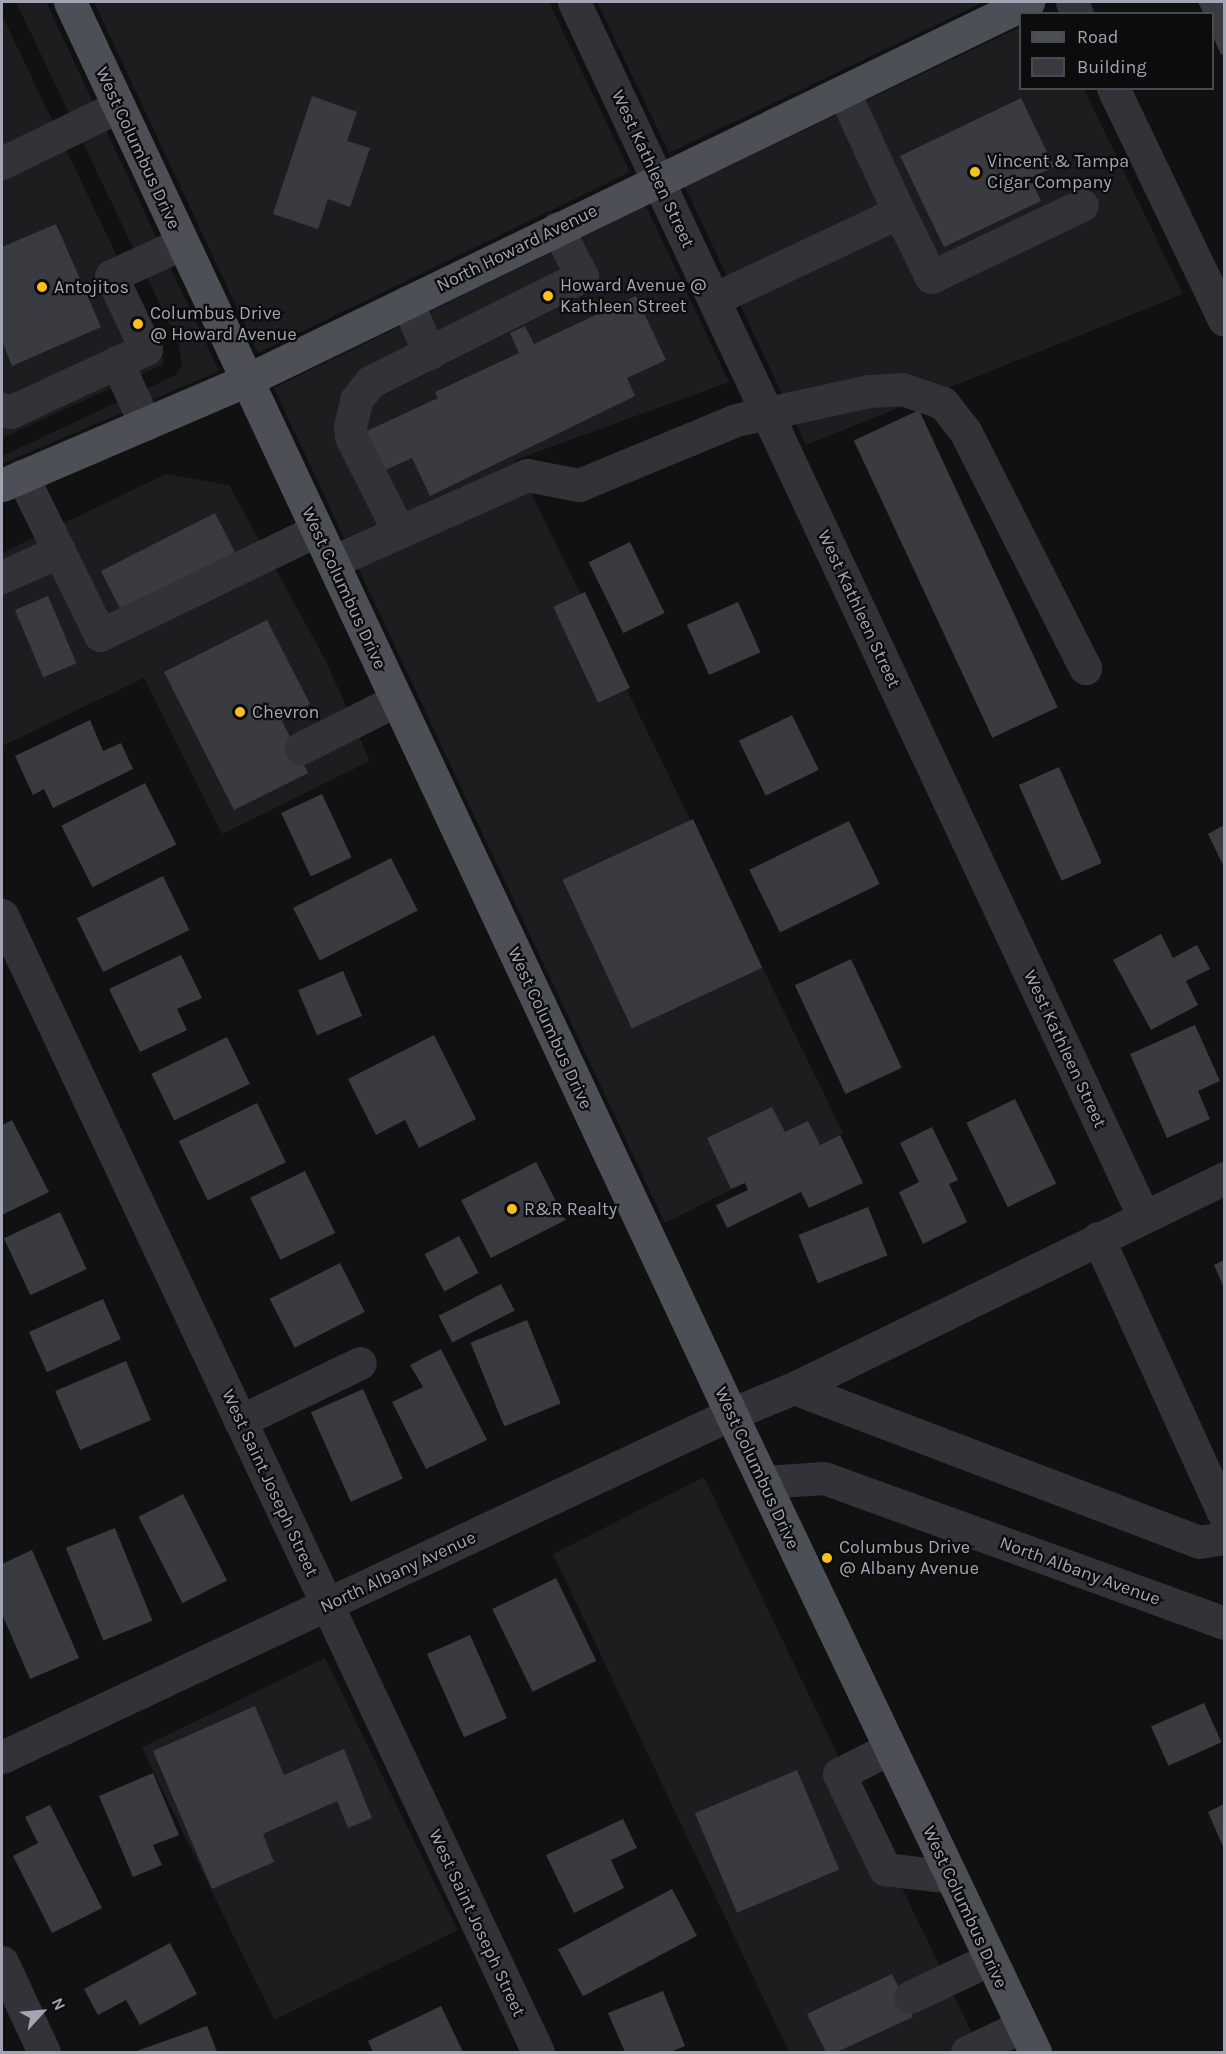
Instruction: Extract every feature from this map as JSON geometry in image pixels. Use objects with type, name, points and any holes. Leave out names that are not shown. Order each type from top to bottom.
[{"type":"main road","name":"West Columbus Drive","points":[[70,2],[731,1414],[1028,2039]]},
{"type":"main road","name":"North Howard Avenue","points":[[12,480],[248,380],[658,179],[1028,2]]},
{"type":"street","name":"West Kathleen Street","points":[[574,2],[1144,1217]]},
{"type":"street","points":[[1114,90],[1224,320]]},
{"type":"street","points":[[843,91],[931,277],[1082,205]]},
{"type":"street","points":[[2,164],[119,106]]},
{"type":"street","points":[[714,299],[899,212]]},
{"type":"street","points":[[399,532],[351,437],[350,427],[356,400],[370,382],[582,276],[557,228]]},
{"type":"street","points":[[2,409],[10,412],[146,349],[111,276],[183,243]]},
{"type":"street","points":[[407,302],[429,353]]},
{"type":"street","points":[[117,362],[145,424]]},
{"type":"street","points":[[332,562],[527,476],[579,485],[736,420],[869,391],[902,389],[943,403],[965,431],[1085,668]]},
{"type":"street","points":[[12,480],[59,551],[100,635],[317,530]]},
{"type":"street","points":[[2,578],[59,551]]},
{"type":"street","points":[[301,748],[397,700]]},
{"type":"street","name":"West Saint Joseph Street","points":[[2,915],[538,2052]]},
{"type":"street","name":"North Albany Avenue","points":[[2,1757],[731,1414],[794,1388],[1224,1178]]},
{"type":"street","points":[[1098,1238],[1224,1514]]},
{"type":"street","points":[[240,1421],[360,1363]]},
{"type":"street","points":[[794,1388],[1199,1542],[1224,1538]]},
{"type":"street","name":"North Albany Avenue","points":[[764,1482],[824,1478],[1224,1623]]},
{"type":"street","points":[[890,1748],[839,1774],[885,1869],[951,1877]]},
{"type":"street","points":[[910,1997],[990,1959]]},
{"type":"street","points":[[2,1962],[44,2052]]},
{"type":"street","points":[[967,2052],[1028,2039]]},
{"type":"shaded area","points":[[16,2],[46,2],[219,371],[2,464],[2,456],[176,375],[182,365],[178,342]]},
{"type":"shaded area","points":[[94,2],[549,2],[630,172],[258,353]]},
{"type":"shaded area","points":[[597,2],[984,2],[669,153]]},
{"type":"shaded area","points":[[2,15],[161,349],[164,364],[2,438]]},
{"type":"shaded area","points":[[1019,27],[1019,90],[1084,90],[1183,294],[806,445],[685,187]]},
{"type":"shaded area","points":[[646,206],[729,382],[515,460],[843,1133],[665,1223],[274,388]]},
{"type":"shaded area","points":[[166,474],[229,485],[325,659],[370,761],[222,834],[144,678],[2,746],[2,553]]},
{"type":"shaded area","points":[[704,1477],[981,2052],[789,2052],[553,1554]]},
{"type":"shaded area","points":[[325,1658],[458,1930],[274,2020],[142,1747]]},
{"type":"building","points":[[1198,2],[1224,2],[1224,53],[1221,55],[1214,39],[1214,12],[1203,12]]},
{"type":"building","points":[[312,96],[357,112],[347,141],[370,148],[350,207],[328,199],[318,229],[273,214]]},
{"type":"building","name":"Vincent & Tampa Cigar Company","points":[[1021,98],[1054,167],[1030,178],[1041,201],[944,247],[900,156]]},
{"type":"building","name":"Antojitos","points":[[56,224],[101,327],[12,366],[2,341],[2,247]]},
{"type":"building","points":[[636,296],[666,360],[627,378],[635,396],[430,496],[412,458],[374,475],[356,436],[438,398],[435,392],[519,353],[510,333],[525,326],[534,344]]},
{"type":"building","points":[[919,410],[1058,707],[992,738],[854,440]]},
{"type":"building","points":[[215,513],[235,552],[121,610],[101,571]]},
{"type":"building","points":[[630,542],[665,613],[623,633],[589,562]]},
{"type":"building","points":[[585,592],[630,688],[598,703],[553,607]]},
{"type":"building","points":[[48,596],[77,663],[43,677],[15,610]]},
{"type":"building","points":[[738,602],[760,652],[709,675],[687,625]]},
{"type":"building","name":"Chevron","points":[[267,620],[310,704],[281,719],[308,773],[234,810],[164,672]]},
{"type":"building","points":[[792,715],[819,770],[766,796],[739,741]]},
{"type":"building","points":[[90,720],[103,751],[121,743],[133,769],[53,808],[44,789],[33,795],[15,756]]},
{"type":"building","points":[[1059,767],[1102,863],[1062,881],[1019,785]]},
{"type":"building","points":[[145,783],[176,844],[93,887],[61,826]]},
{"type":"building","points":[[322,794],[352,857],[311,876],[281,813]]},
{"type":"building","points":[[693,819],[762,968],[632,1028],[562,880]]},
{"type":"building","points":[[849,821],[880,884],[780,933],[749,870]]},
{"type":"building","points":[[1224,825],[1224,867],[1208,834]]},
{"type":"building","points":[[391,858],[418,911],[320,961],[293,908]]},
{"type":"building","points":[[163,876],[189,930],[103,972],[77,918]]},
{"type":"building","points":[[1161,934],[1173,958],[1197,945],[1210,969],[1186,981],[1198,1005],[1151,1030],[1113,960]]},
{"type":"building","points":[[181,955],[202,998],[177,1009],[187,1030],[140,1052],[109,989]]},
{"type":"building","points":[[851,959],[902,1068],[846,1094],[795,985]]},
{"type":"building","points":[[343,971],[362,1016],[317,1035],[298,990]]},
{"type":"building","points":[[1195,1025],[1220,1081],[1198,1091],[1210,1119],[1167,1138],[1130,1054]]},
{"type":"building","points":[[434,1035],[476,1119],[419,1148],[405,1120],[376,1135],[348,1079]]},
{"type":"building","points":[[227,1037],[250,1084],[174,1121],[152,1074]]},
{"type":"building","points":[[1015,1099],[1056,1183],[1008,1207],[966,1123]]},
{"type":"building","points":[[257,1103],[286,1162],[208,1200],[179,1141]]},
{"type":"building","points":[[772,1107],[785,1132],[808,1121],[820,1145],[840,1135],[863,1183],[809,1208],[801,1192],[727,1228],[716,1205],[748,1190],[745,1183],[731,1189],[707,1138]]},
{"type":"building","points":[[12,1120],[49,1192],[2,1215],[2,1125]]},
{"type":"building","points":[[932,1127],[958,1180],[949,1184],[967,1222],[923,1244],[899,1192],[919,1182],[900,1143]]},
{"type":"building","name":"R&R Realty","points":[[536,1162],[566,1220],[491,1258],[461,1200]]},
{"type":"building","points":[[305,1171],[335,1233],[280,1260],[250,1198]]},
{"type":"building","points":[[868,1207],[887,1255],[818,1283],[798,1235]]},
{"type":"building","points":[[60,1212],[87,1269],[30,1295],[4,1238]]},
{"type":"building","points":[[459,1236],[479,1273],[444,1291],[425,1254]]},
{"type":"building","points":[[1224,1260],[1224,1288],[1214,1265]]},
{"type":"building","points":[[340,1263],[365,1312],[295,1348],[270,1299]]},
{"type":"building","points":[[501,1284],[515,1311],[452,1343],[439,1316]]},
{"type":"building","points":[[103,1299],[121,1339],[47,1372],[29,1332]]},
{"type":"building","points":[[527,1320],[561,1403],[504,1426],[470,1343]]},
{"type":"building","points":[[441,1349],[487,1440],[426,1469],[392,1402],[423,1387],[410,1365]]},
{"type":"building","points":[[126,1361],[151,1420],[80,1450],[55,1391]]},
{"type":"building","points":[[363,1389],[403,1479],[351,1502],[311,1412]]},
{"type":"building","points":[[183,1494],[227,1580],[182,1603],[138,1517]]},
{"type":"building","points":[[115,1528],[152,1621],[103,1641],[66,1548]]},
{"type":"building","points":[[32,1550],[79,1658],[30,1679],[2,1614],[2,1564]]},
{"type":"building","points":[[556,1578],[596,1661],[533,1692],[492,1609]]},
{"type":"building","points":[[470,1635],[507,1718],[464,1737],[427,1654]]},
{"type":"building","points":[[1204,1703],[1221,1742],[1169,1766],[1151,1727]]},
{"type":"building","points":[[255,1706],[284,1775],[344,1749],[372,1818],[348,1828],[337,1801],[263,1834],[274,1862],[212,1889],[153,1751]]},
{"type":"building","points":[[797,1770],[839,1869],[737,1913],[695,1813]]},
{"type":"building","points":[[153,1773],[179,1835],[153,1845],[162,1865],[133,1877],[99,1796]]},
{"type":"building","points":[[1224,1804],[1224,1849],[1208,1812]]},
{"type":"building","points":[[50,1805],[102,1908],[52,1933],[13,1856],[38,1843],[25,1817]]},
{"type":"building","points":[[623,1819],[637,1848],[611,1860],[624,1888],[574,1913],[546,1855]]},
{"type":"building","points":[[672,1889],[697,1936],[583,1996],[558,1950]]},
{"type":"building","points":[[170,1943],[197,1994],[140,2025],[126,2000],[98,2015],[84,1989]]},
{"type":"building","points":[[892,1974],[913,2017],[837,2052],[826,2052],[807,2014]]},
{"type":"building","points":[[663,1991],[685,2046],[670,2052],[625,2052],[608,2013]]},
{"type":"building","points":[[441,2006],[463,2052],[373,2052],[368,2041]]},
{"type":"building","points":[[207,2026],[217,2052],[134,2052]]},
{"type":"place","name":"Vincent & Tampa Cigar Company","points":[[975,172]]},
{"type":"place","name":"Antojitos","points":[[42,287]]},
{"type":"place","name":"Howard Avenue @ Kathleen Street","points":[[548,296]]},
{"type":"place","name":"Columbus Drive @ Howard Avenue","points":[[138,324]]},
{"type":"place","name":"Chevron","points":[[240,712]]},
{"type":"place","name":"R&R Realty","points":[[512,1209]]},
{"type":"place","name":"Columbus Drive @ Albany Avenue","points":[[827,1558]]}]
